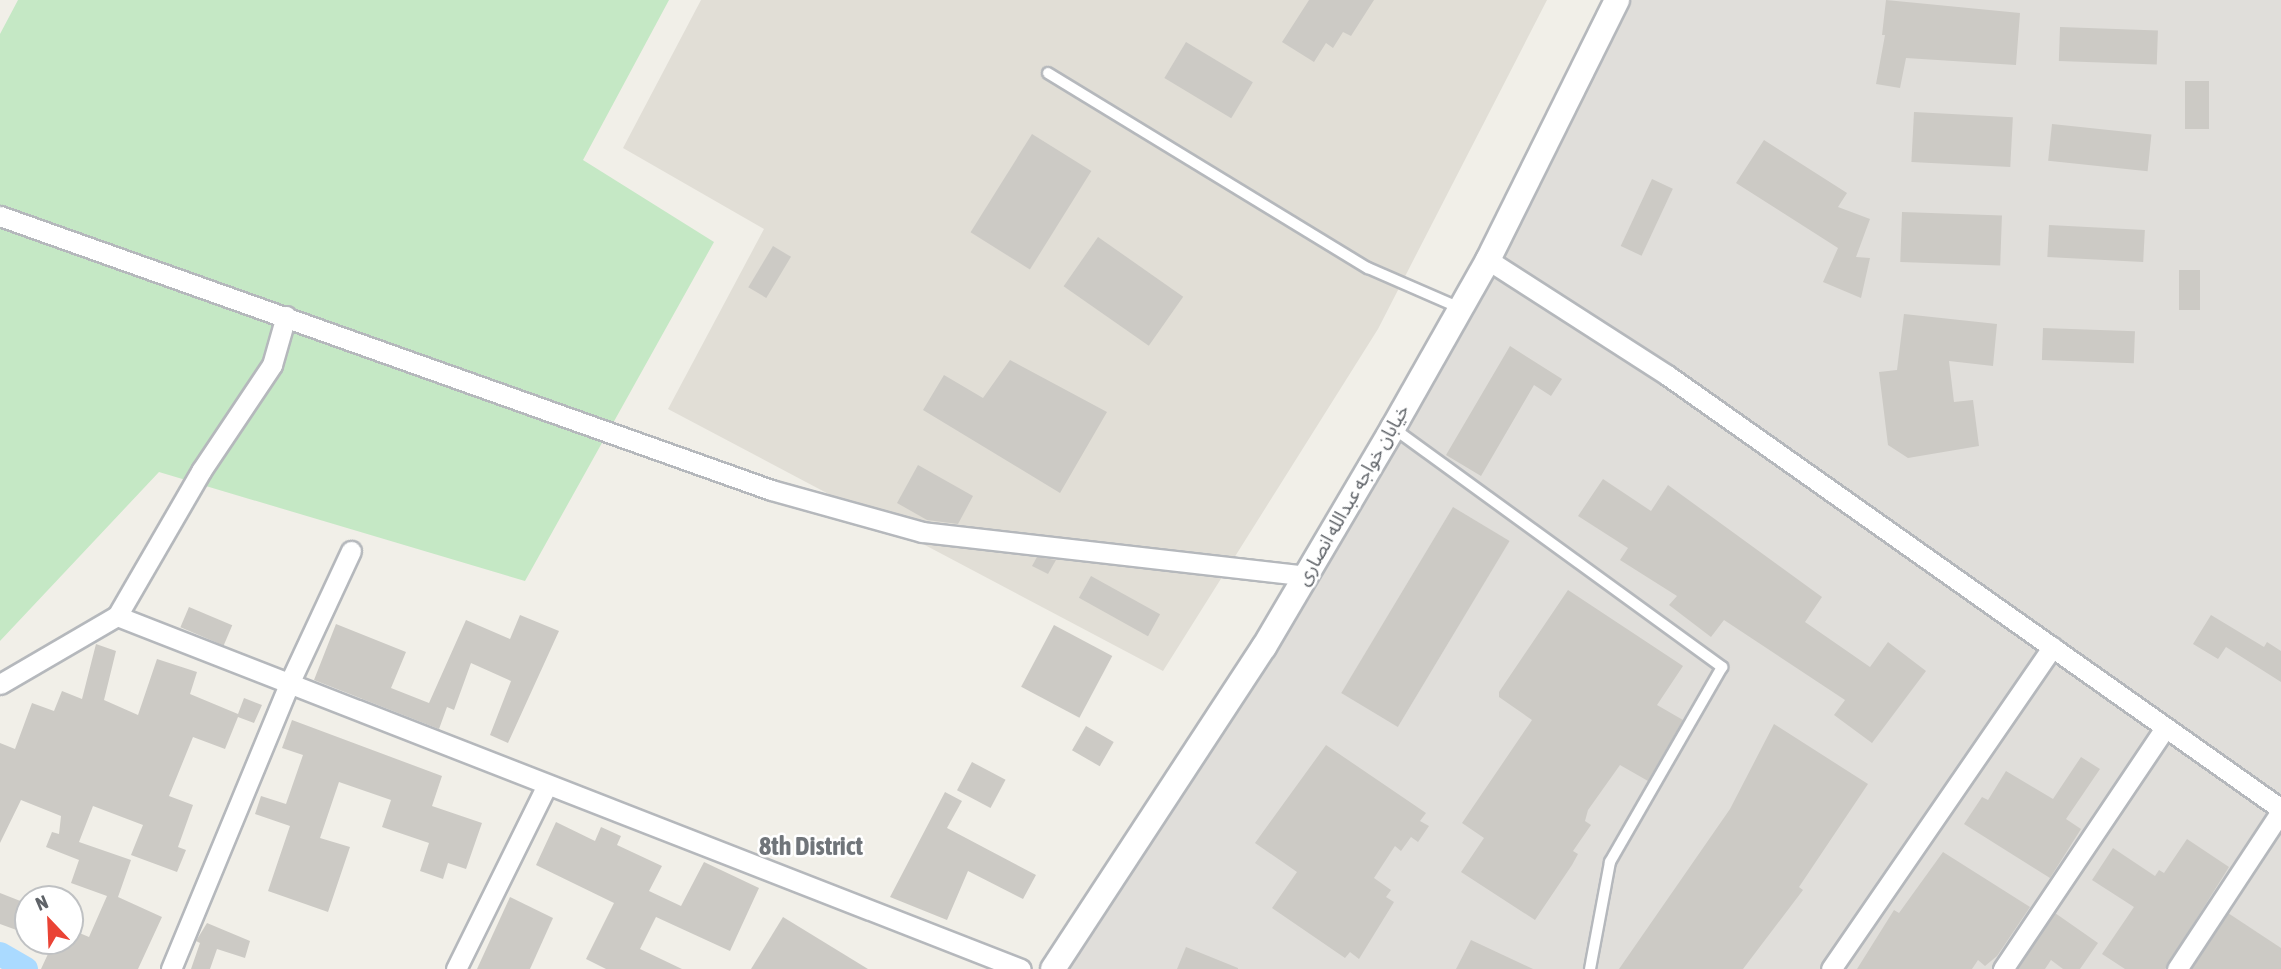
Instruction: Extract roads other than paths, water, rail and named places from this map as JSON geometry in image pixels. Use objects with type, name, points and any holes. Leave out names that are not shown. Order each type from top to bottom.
[{"type":"street","name":"خیابان خواجه عبدالله انصاری","points":[[1053,969],[1264,648],[1393,428],[1488,260],[1617,0]]},
{"type":"street","points":[[0,216],[771,489],[922,533],[1306,576]]},
{"type":"street","points":[[1488,260],[1667,374],[2281,810],[2176,969]]},
{"type":"street","points":[[0,684],[117,616],[201,471],[272,365],[286,316]]},
{"type":"street","points":[[171,969],[288,686],[351,551]]},
{"type":"street","points":[[117,616],[288,686],[1021,969]]},
{"type":"street","points":[[1830,969],[2052,647]]},
{"type":"street","points":[[2003,969],[2164,729]]},
{"type":"street","points":[[456,969],[547,785]]},
{"type":"lane","points":[[1048,73],[1368,268],[1460,309]]},
{"type":"lane","points":[[1393,428],[1722,667],[1611,862],[1590,969]]},
{"type":"waterway","points":[[0,954],[26,969]]},
{"type":"district","name":"8th District","points":[[811,847]]}]
